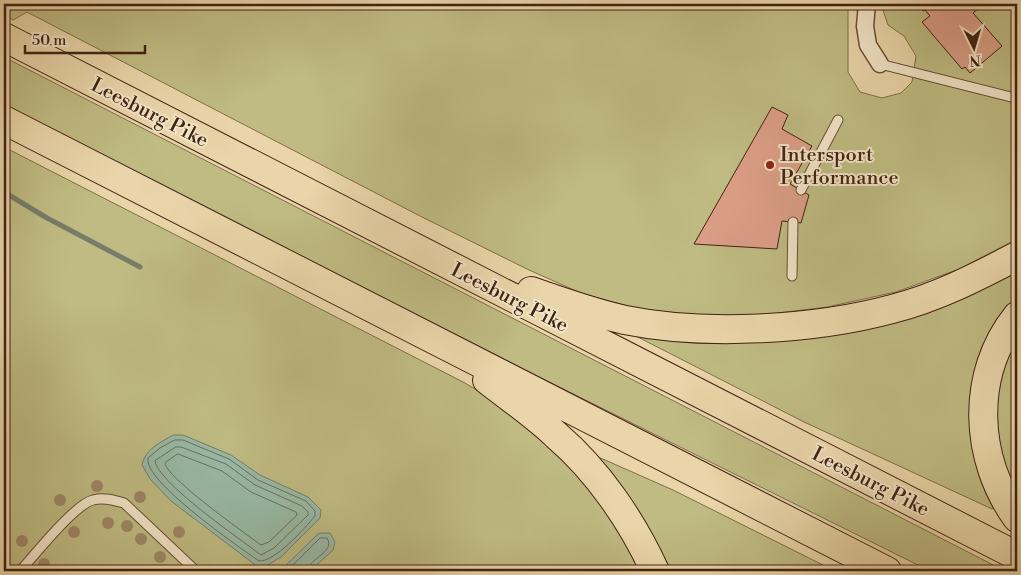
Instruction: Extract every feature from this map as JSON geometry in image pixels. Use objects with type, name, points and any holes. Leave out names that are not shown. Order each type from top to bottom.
[{"type":"highway","name":"Leesburg Pike","points":[[4,37],[1017,556]]},
{"type":"highway","points":[[4,120],[887,571]]},
{"type":"highway","points":[[425,253],[586,310],[627,320],[677,327],[734,329],[840,321],[892,309],[933,296],[984,274],[1017,256]]},
{"type":"highway","points":[[1017,316],[994,354],[985,386],[982,421],[988,454],[998,482],[1011,510],[1017,518]]},
{"type":"highway","points":[[428,336],[557,435],[589,469],[613,500],[633,529],[655,571]]},
{"type":"street","points":[[867,4],[865,26],[868,45],[880,64]]},
{"type":"lane","points":[[880,64],[1015,98]]},
{"type":"lane","points":[[801,190],[838,120]]},
{"type":"lane","points":[[792,276],[793,222]]},
{"type":"lane","points":[[20,571],[77,509],[92,500],[109,499],[124,503],[196,571]]},
{"type":"shaded area","points":[[4,4],[848,4],[848,72],[860,92],[882,98],[901,93],[912,82],[916,56],[904,36],[888,25],[883,4],[1017,4],[1017,239],[959,269],[896,292],[827,307],[761,315],[695,317],[643,310],[583,294],[529,270],[420,216],[27,12],[13,20],[4,15]]},
{"type":"shaded area","points":[[4,57],[1005,571],[930,571],[535,375],[4,105]]},
{"type":"shaded area","points":[[4,147],[465,383],[522,417],[582,474],[647,571],[4,571]]},
{"type":"shaded area","points":[[1017,270],[1017,296],[989,343],[995,505],[992,509],[804,422],[628,332],[731,340]]},
{"type":"shaded area","points":[[1017,337],[1017,493],[1000,447],[996,414],[999,381]]},
{"type":"shaded area","points":[[587,452],[673,490],[835,571],[660,571]]},
{"type":"water","points":[[173,435],[183,435],[231,455],[260,475],[308,497],[321,510],[320,518],[281,557],[266,566],[258,567],[171,501],[150,479],[142,465],[146,455],[154,447]]},
{"type":"water","points":[[319,533],[330,533],[335,542],[333,550],[310,571],[280,571]]},
{"type":"building","points":[[905,4],[911,4],[910,9],[905,9]]},
{"type":"building","points":[[916,4],[984,4],[973,13],[1002,46],[970,73],[965,67],[962,69],[922,22],[930,16]]},
{"type":"building","name":"Intersport Performance","points":[[772,107],[788,115],[782,129],[812,146],[790,184],[809,195],[801,223],[782,221],[777,249],[694,244]]},
{"type":"waterway","points":[[4,192],[47,218],[140,267]]},
{"type":"place","name":"Intersport Performance","points":[[770,165]]}]
